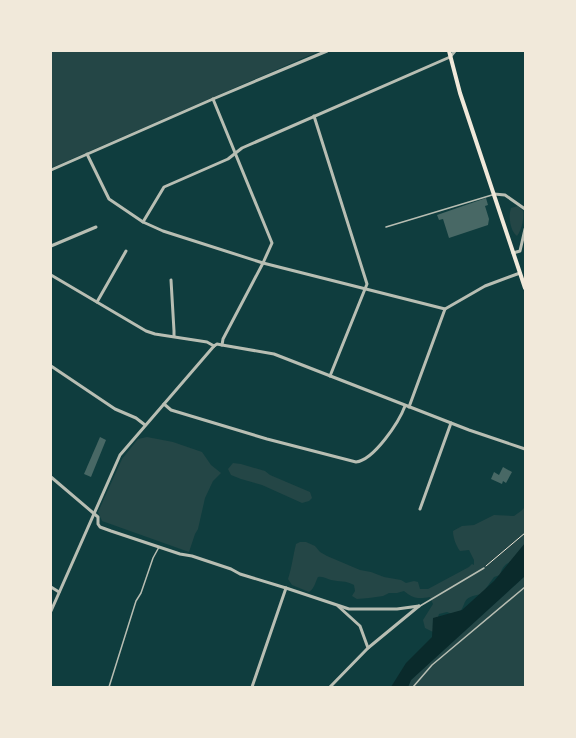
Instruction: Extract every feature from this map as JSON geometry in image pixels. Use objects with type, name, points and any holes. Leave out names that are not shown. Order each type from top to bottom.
[{"type":"main road","points":[[449,51],[460,92],[525,288]]},
{"type":"street","points":[[51,170],[327,51]]},
{"type":"street","points":[[143,222],[164,187],[228,159],[242,148],[450,57],[455,51]]},
{"type":"street","points":[[213,99],[272,243],[223,339],[222,345]]},
{"type":"street","points":[[314,116],[367,284],[330,376]]},
{"type":"street","points":[[87,154],[109,199],[143,222],[163,231],[263,263],[445,309]]},
{"type":"street","points":[[494,194],[505,195],[525,209]]},
{"type":"street","points":[[51,246],[96,227]]},
{"type":"street","points":[[513,253],[520,251],[525,229]]},
{"type":"street","points":[[97,302],[126,251]]},
{"type":"street","points":[[164,404],[171,410],[259,437],[352,462],[359,462],[370,456],[380,445],[407,406],[445,309],[486,286],[520,273]]},
{"type":"street","points":[[51,275],[146,331],[206,342],[214,346]]},
{"type":"street","points":[[170,280],[174,336]]},
{"type":"street","points":[[51,611],[116,461],[145,425],[217,344],[274,354],[451,423],[525,449]]},
{"type":"street","points":[[51,366],[115,409],[136,418],[145,425]]},
{"type":"street","points":[[420,509],[451,423]]},
{"type":"street","points":[[51,477],[98,517],[98,524],[100,527],[185,556],[198,558],[244,575],[349,609],[397,609],[419,606]]},
{"type":"street","points":[[51,587],[60,592]]},
{"type":"street","points":[[252,687],[286,588]]},
{"type":"street","points":[[336,605],[360,626],[368,648]]},
{"type":"street","points":[[330,687],[368,648],[419,606]]},
{"type":"lane","points":[[386,227],[494,194]]},
{"type":"lane","points":[[109,687],[136,601],[141,593],[153,558],[159,547]]},
{"type":"lane","points":[[419,606],[484,568]]},
{"type":"lane","points":[[413,687],[432,665],[525,587]]},
{"type":"path","points":[[484,568],[525,533]]},
{"type":"shaded area","points":[[51,51],[319,51],[51,168]]},
{"type":"shaded area","points":[[518,206],[523,211],[523,217],[517,236],[511,227],[510,215],[511,208]]},
{"type":"shaded area","points":[[147,437],[173,442],[202,452],[211,465],[221,473],[213,481],[205,498],[198,529],[189,552],[102,521],[98,512],[122,459],[138,439]]},
{"type":"shaded area","points":[[233,463],[265,471],[270,475],[310,492],[312,498],[309,501],[302,503],[262,485],[231,475],[228,469]]},
{"type":"shaded area","points":[[525,507],[526,539],[522,554],[506,564],[500,575],[494,577],[482,594],[467,599],[457,616],[447,612],[439,614],[435,633],[425,628],[423,620],[433,604],[430,597],[416,598],[410,596],[404,591],[389,593],[383,596],[357,599],[352,596],[355,591],[354,585],[348,582],[318,577],[314,587],[309,592],[292,585],[288,579],[296,544],[306,542],[315,546],[320,552],[327,556],[360,570],[401,580],[406,583],[414,581],[418,582],[420,589],[428,589],[472,564],[474,565],[474,560],[469,550],[460,551],[455,541],[453,531],[462,526],[474,525],[494,515],[514,516]]},
{"type":"shaded area","points":[[525,543],[525,576],[411,680],[408,687],[391,687],[406,663],[432,637],[433,618],[462,610],[494,581]]},
{"type":"shaded area","points":[[525,576],[525,687],[408,687],[411,680]]},
{"type":"building","points":[[486,198],[488,205],[485,206],[489,219],[488,225],[449,238],[443,219],[439,220],[437,215]]},
{"type":"building","points":[[100,437],[106,440],[91,477],[84,474]]},
{"type":"building","points":[[503,467],[512,472],[506,483],[503,481],[502,484],[491,479],[494,472],[499,475]]}]
